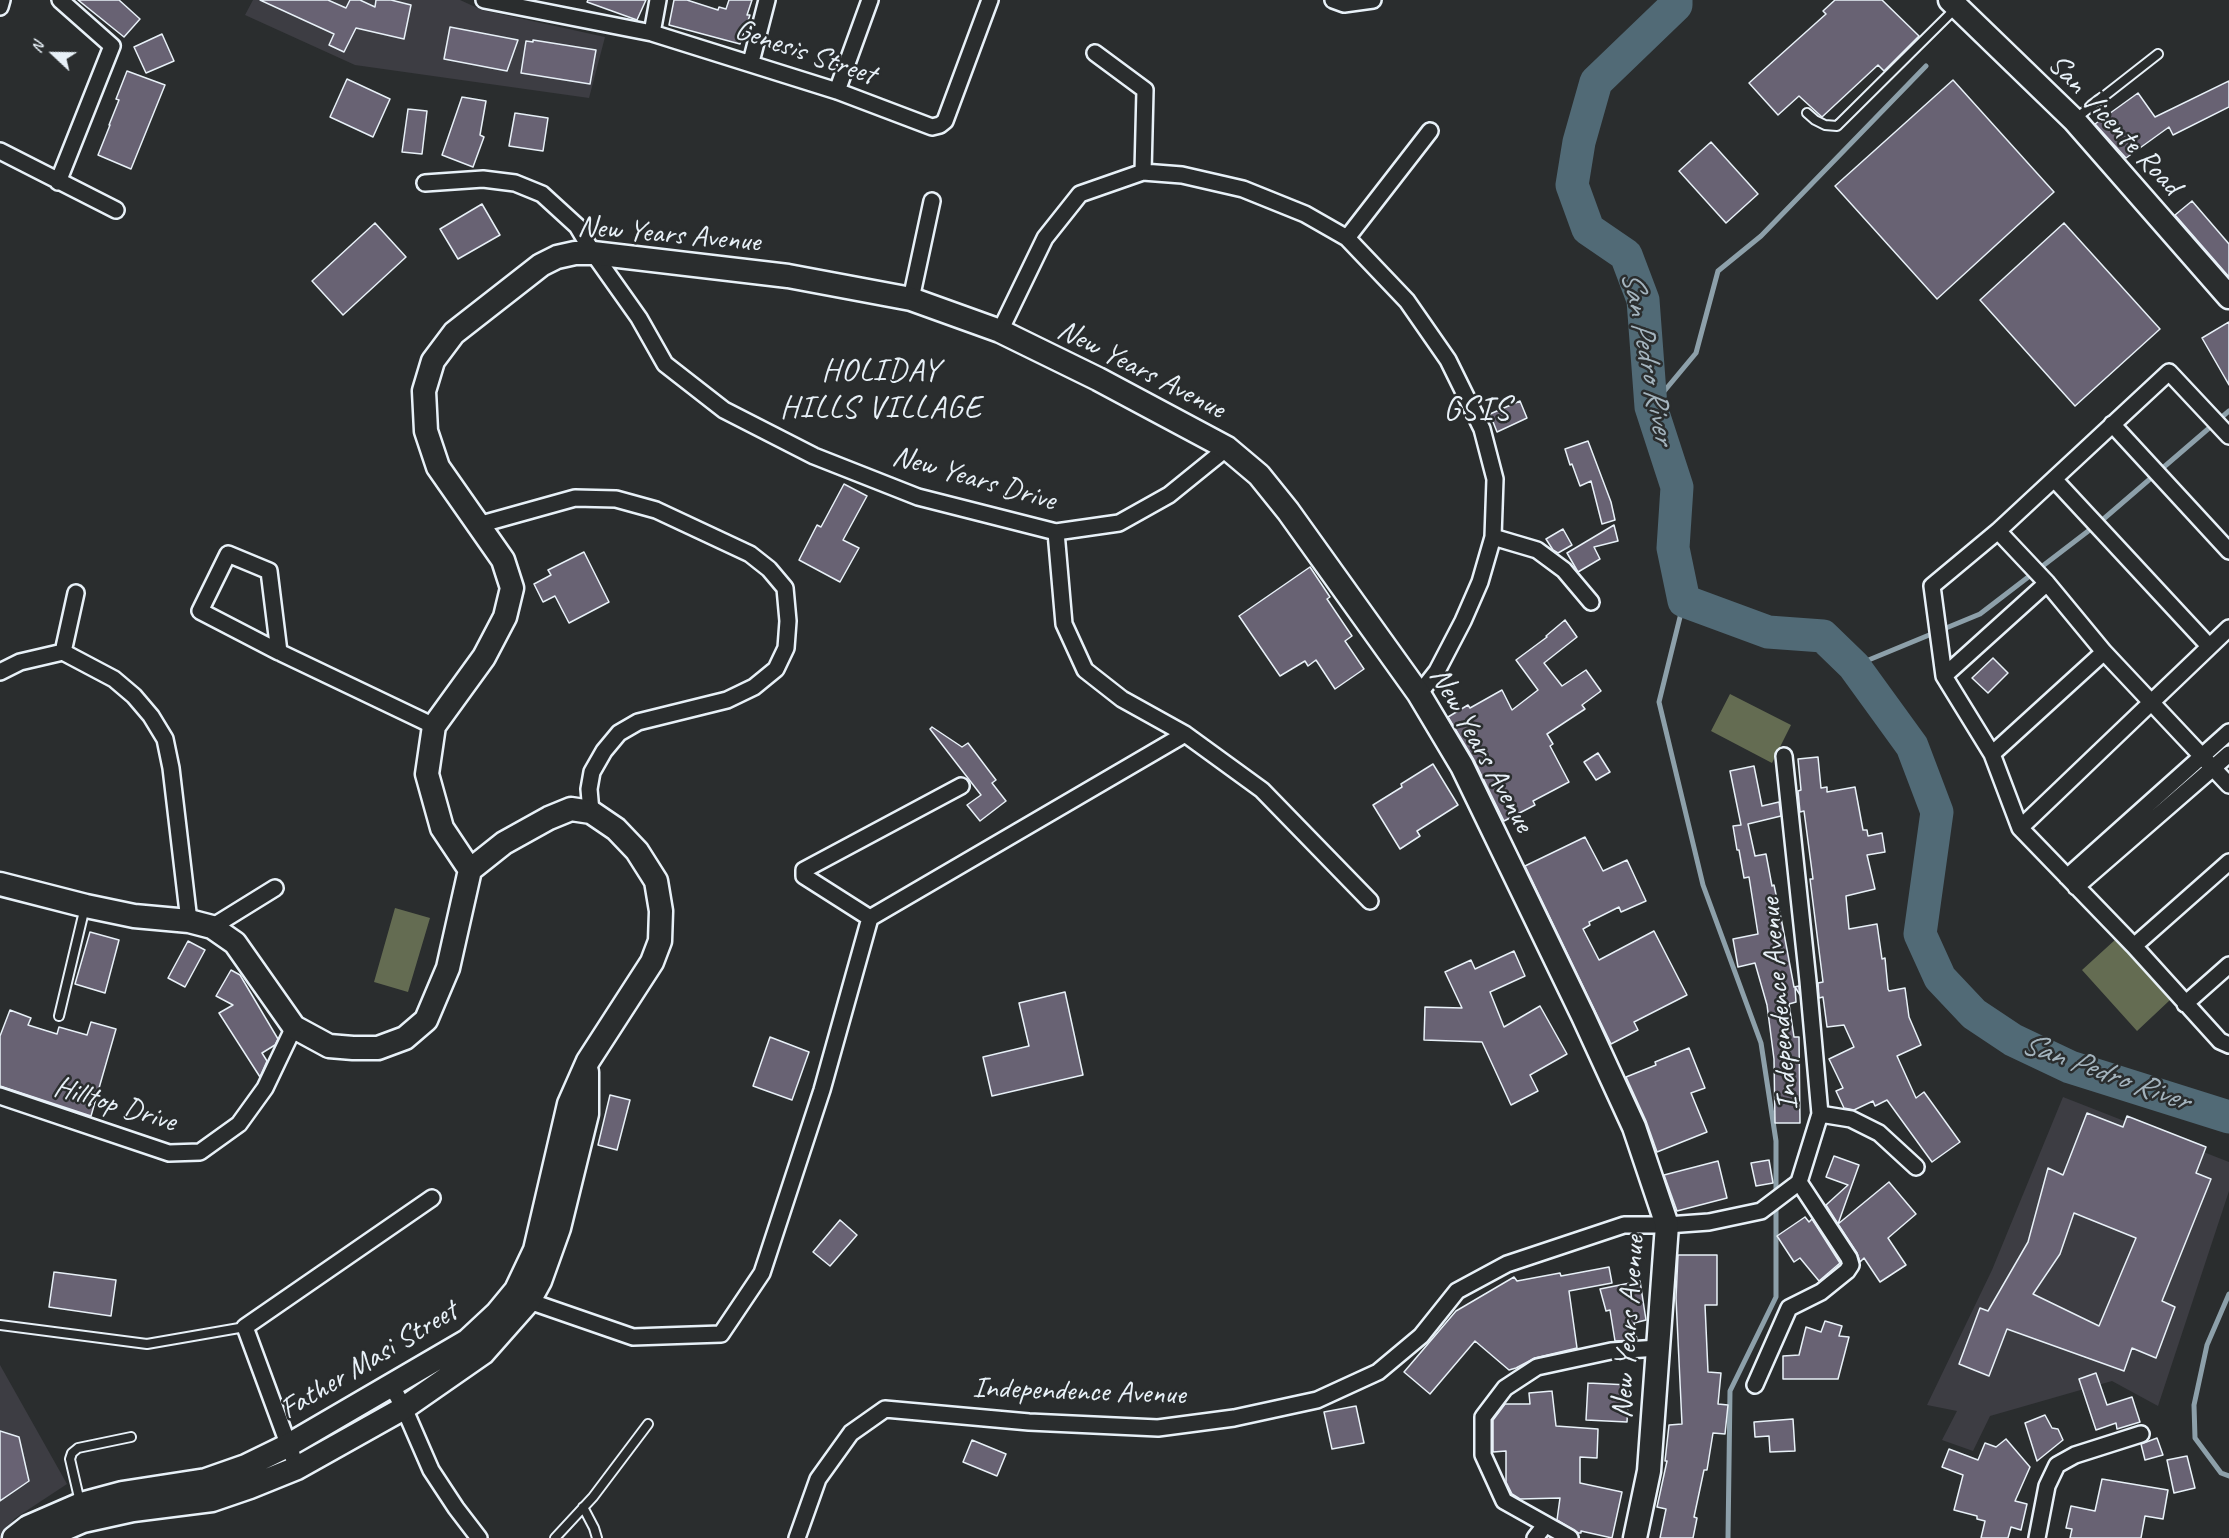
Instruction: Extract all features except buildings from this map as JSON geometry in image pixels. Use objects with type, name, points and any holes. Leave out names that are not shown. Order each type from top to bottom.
[{"type":"street","points":[[0,7],[2,0]]},
{"type":"street","points":[[58,182],[112,46],[60,0]]},
{"type":"street","name":"Genesis Street","points":[[484,0],[652,33],[752,62],[932,127],[945,121],[990,0]]},
{"type":"street","points":[[652,33],[658,0]]},
{"type":"street","points":[[752,62],[767,0]]},
{"type":"street","points":[[837,91],[870,0]]},
{"type":"street","points":[[1333,0],[1344,4],[1373,0]]},
{"type":"street","name":"San Vicente Road","points":[[1953,4],[2074,120],[2229,297]]},
{"type":"street","points":[[1095,53],[1145,90],[1143,172]]},
{"type":"street","points":[[1347,238],[1430,132]]},
{"type":"street","points":[[0,151],[116,210]]},
{"type":"street","points":[[1000,331],[1045,238],[1080,194],[1143,172],[1182,175],[1243,189],[1305,214],[1347,238],[1407,301],[1448,360],[1482,429],[1495,479],[1493,537],[1480,582],[1437,671],[1419,694]]},
{"type":"street","name":"New Years Drive","points":[[425,183],[483,179],[515,183],[542,194],[577,226],[593,253],[639,318],[665,364],[724,410],[814,456],[918,497],[1056,532],[1119,523],[1169,495],[1227,448]]},
{"type":"street","points":[[911,299],[932,201]]},
{"type":"street","name":"New Years Avenue","points":[[470,870],[442,828],[427,774],[434,726],[484,657],[505,617],[512,588],[503,560],[438,467],[426,431],[424,391],[433,361],[454,333],[541,265],[557,257],[575,253],[593,253],[788,276],[911,299],[1000,331],[1098,379],[1227,448],[1259,474],[1288,511],[1419,694],[1462,766],[1634,1127],[1667,1225],[1649,1471],[1635,1538]]},
{"type":"street","points":[[2229,436],[2169,372],[1998,531],[1932,586],[1944,676],[1992,754],[2019,828],[2134,946],[2220,1041],[2229,1045]]},
{"type":"street","points":[[2112,424],[2229,551]]},
{"type":"street","points":[[2054,479],[2209,646]]},
{"type":"street","points":[[0,884],[134,916],[189,921],[212,927],[236,944],[294,1027],[329,1046],[378,1048],[405,1038],[426,1020],[448,968],[470,870],[504,843],[549,818],[571,809],[591,812],[589,789],[592,772],[604,751],[619,734],[638,722],[727,700],[754,687],[776,669],[786,648],[788,621],[785,588],[769,568],[750,554],[656,510],[616,499],[575,498],[478,525]]},
{"type":"street","points":[[1998,531],[2047,583],[2104,652],[2229,785]]},
{"type":"street","points":[[1056,532],[1064,624],[1084,670],[1122,699],[1185,734],[1262,790],[1370,901]]},
{"type":"street","points":[[1493,537],[1538,550],[1564,570],[1591,602]]},
{"type":"street","points":[[279,652],[269,572],[228,554],[200,611],[279,652],[434,726]]},
{"type":"street","points":[[1944,676],[2047,583]]},
{"type":"street","points":[[63,652],[76,593]]},
{"type":"street","points":[[2019,828],[2229,628]]},
{"type":"street","points":[[0,672],[20,662],[63,652],[114,679],[134,696],[151,716],[165,740],[171,768],[189,921]]},
{"type":"street","points":[[1992,754],[2104,652]]},
{"type":"street","points":[[2071,882],[2229,732]]},
{"type":"street","points":[[523,1296],[633,1337],[721,1335],[762,1273],[822,1090],[870,918],[1185,734]]},
{"type":"street","points":[[2071,882],[2214,769],[2229,754]]},
{"type":"street","name":"Independence Avenue","points":[[797,1538],[818,1479],[851,1433],[885,1409],[1029,1422],[1158,1428],[1234,1418],[1317,1400],[1378,1372],[1421,1336],[1457,1291],[1507,1264],[1624,1225],[1710,1222],[1761,1211],[1796,1184],[1820,1114],[1784,756]]},
{"type":"street","points":[[870,918],[804,876],[804,870],[961,786]]},
{"type":"street","name":"Father Masi Street","points":[[43,1538],[83,1521],[113,1514],[212,1500],[297,1468],[404,1408],[483,1353],[523,1296],[569,1104],[588,1061],[652,963],[660,941],[661,911],[656,881],[637,851],[616,830],[591,812]]},
{"type":"street","points":[[2134,946],[2229,862]]},
{"type":"street","points":[[212,927],[275,888]]},
{"type":"street","points":[[2185,1004],[2229,965]]},
{"type":"street","name":"Hilltop Drive","points":[[0,1096],[169,1153],[200,1152],[239,1124],[265,1088],[294,1027]]},
{"type":"street","points":[[1820,1114],[1851,1119],[1879,1132],[1916,1167]]},
{"type":"street","points":[[1755,1385],[1790,1308],[1821,1292],[1851,1265],[1849,1258],[1796,1184]]},
{"type":"street","points":[[297,1468],[245,1327],[432,1198]]},
{"type":"street","name":"Father Masi Street","points":[[14,1538],[28,1527],[81,1504],[122,1493],[206,1480],[246,1466],[287,1446],[467,1341],[497,1313],[523,1296]]},
{"type":"street","points":[[1570,1538],[1504,1501],[1483,1455],[1483,1417],[1505,1388],[1537,1367],[1611,1351],[1659,1348]]},
{"type":"street","points":[[391,1385],[432,1470],[456,1508],[479,1538]]},
{"type":"street","points":[[2037,1538],[2047,1486],[2057,1465],[2075,1455],[2141,1434]]},
{"type":"street","points":[[1535,1538],[1545,1525]]},
{"type":"lane","points":[[1807,113],[1825,125],[1837,126],[1953,4]]},
{"type":"lane","points":[[2074,120],[2158,54]]},
{"type":"lane","points":[[59,1016],[86,906]]},
{"type":"lane","points":[[0,1325],[147,1344],[245,1327]]},
{"type":"lane","points":[[555,1538],[583,1507],[648,1424]]},
{"type":"lane","points":[[81,1504],[70,1459],[72,1453],[78,1448],[131,1437]]},
{"type":"lane","points":[[583,1507],[591,1520],[597,1538]]},
{"type":"shaded area","points":[[253,0],[460,0],[482,10],[605,37],[589,98],[355,65],[245,15]]},
{"type":"shaded area","points":[[2063,1097],[2229,1162],[2229,1191],[2158,1406],[2112,1381],[1990,1416],[1973,1451],[1942,1440],[1957,1411],[1927,1405],[1992,1270]]},
{"type":"shaded area","points":[[0,1365],[67,1484],[14,1519],[3,1538],[0,1538]]},
{"type":"green space","points":[[1730,694],[1791,725],[1772,763],[1711,731]]},
{"type":"green space","points":[[395,908],[430,918],[408,992],[374,982]]},
{"type":"green space","points":[[2116,939],[2170,1000],[2137,1031],[2082,970]]},
{"type":"waterway","name":"San Pedro River","points":[[1676,0],[1676,5],[1596,82],[1579,142],[1572,185],[1588,229],[1626,255],[1643,300],[1651,407],[1677,487],[1673,548],[1684,601],[1768,632],[1823,636],[1854,666],[1912,746],[1937,812],[1920,934],[1940,978],[1974,1014],[2013,1040],[2070,1067],[2229,1117]]},
{"type":"waterway","points":[[1651,407],[1696,353],[1718,271],[1761,236],[1926,66]]},
{"type":"waterway","points":[[1854,666],[1980,614],[2100,522],[2229,411]]},
{"type":"waterway","points":[[1684,601],[1659,702],[1703,885],[1761,1043],[1776,1141],[1776,1297],[1730,1391],[1728,1538]]},
{"type":"waterway","points":[[2229,1294],[2207,1345],[2194,1405],[2195,1438],[2221,1473],[2229,1476]]},
{"type":"district","name":"HOLIDAY HILLS VILLAGE","points":[[881,390]]},
{"type":"district","name":"GSIS","points":[[1477,410]]}]
